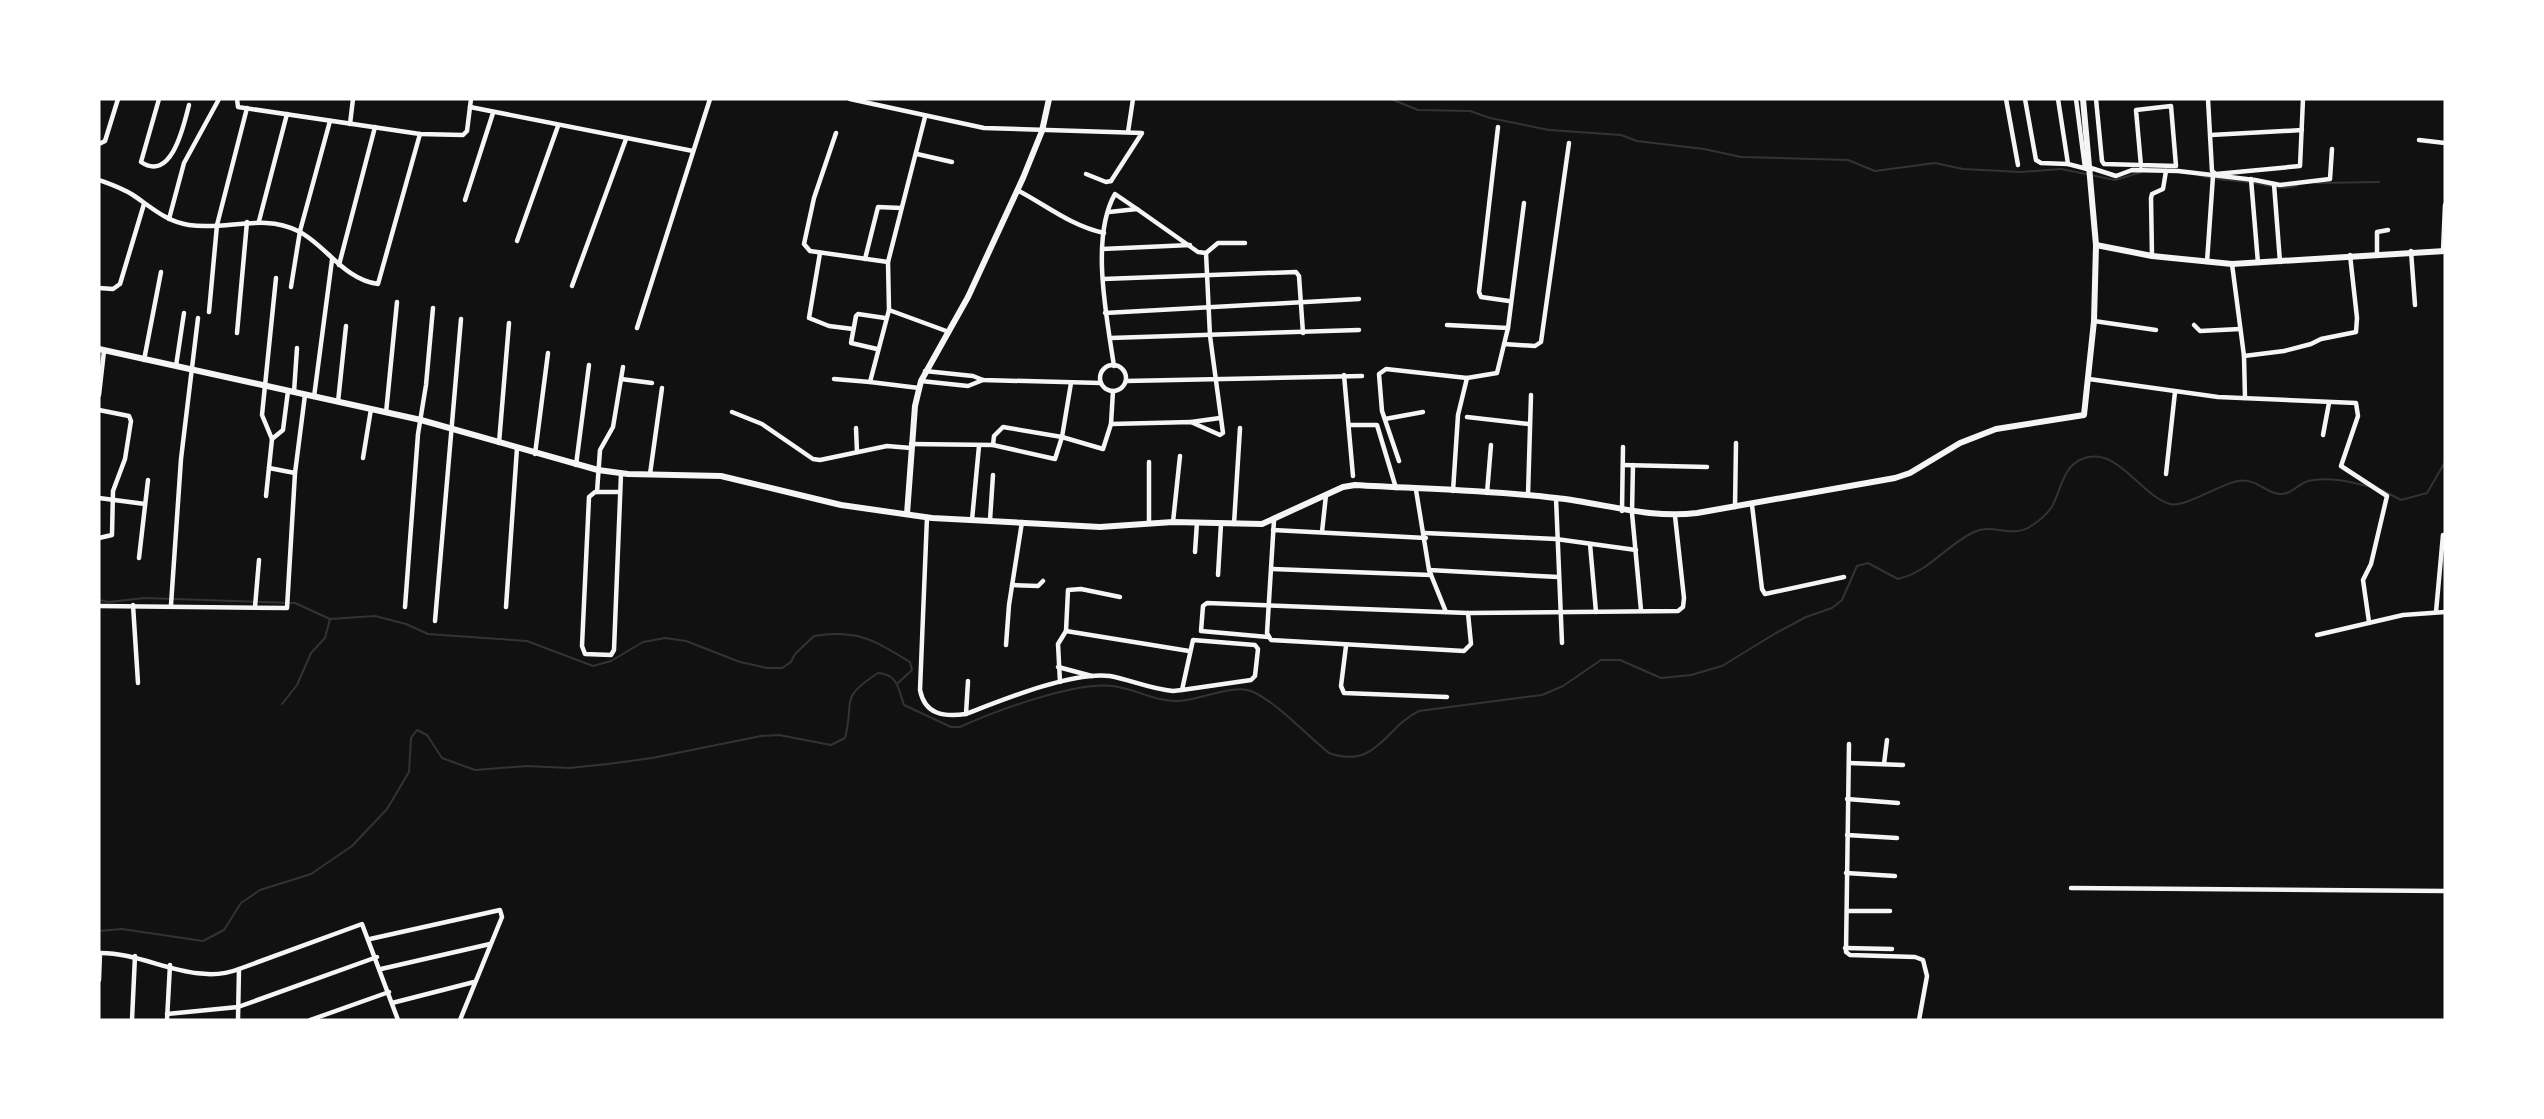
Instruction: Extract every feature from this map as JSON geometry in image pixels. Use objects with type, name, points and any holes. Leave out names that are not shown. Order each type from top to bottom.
[{"type":"street","points":[[99,144],[105,141],[118,99]]},
{"type":"street","points":[[159,99],[141,162],[150,166],[164,161],[175,152],[189,105]]},
{"type":"street","points":[[169,219],[184,163],[219,99]]},
{"type":"street","points":[[237,99],[237,106],[247,108],[420,134],[463,135],[467,131],[471,99]]},
{"type":"street","points":[[350,124],[353,99]]},
{"type":"street","points":[[637,328],[710,99]]},
{"type":"street","points":[[850,99],[984,128],[1042,131],[1128,130],[1142,133],[1111,181]]},
{"type":"street","points":[[907,514],[911,446],[921,381],[949,332],[1017,190],[1042,131],[1048,99]]},
{"type":"street","points":[[1128,130],[1133,99]]},
{"type":"street","points":[[2006,99],[2018,165]]},
{"type":"street","points":[[2025,99],[2036,160],[2041,163],[2068,164],[2116,176],[2132,170],[2251,179],[2274,184],[2330,179],[2332,149]]},
{"type":"street","points":[[2058,99],[2068,164]]},
{"type":"street","points":[[2076,99],[2090,171]]},
{"type":"street","points":[[99,395],[101,350],[420,420],[598,470],[621,474],[721,476],[841,505],[927,517],[972,520],[1100,527],[1149,522],[1262,524],[1350,485],[1528,495],[1557,498],[1632,513],[1676,516],[1752,505],[1895,478],[1910,473],[1959,443],[1996,429],[2080,417],[2086,408],[2089,380],[2094,321],[2096,245],[2083,99]]},
{"type":"street","points":[[2096,99],[2103,163],[2141,166],[2176,165],[2171,105],[2136,110],[2141,166]]},
{"type":"street","points":[[2209,99],[2212,171],[2216,174],[2300,166],[2303,99]]},
{"type":"street","points":[[470,107],[693,151]]},
{"type":"street","points":[[209,312],[217,225],[247,108]]},
{"type":"street","points":[[465,201],[493,112]]},
{"type":"street","points":[[259,221],[288,114]]},
{"type":"street","points":[[870,382],[885,318],[889,310],[888,262],[926,117]]},
{"type":"street","points":[[291,286],[300,231],[330,121]]},
{"type":"street","points":[[517,242],[558,126]]},
{"type":"street","points":[[339,264],[375,127]]},
{"type":"street","points":[[1498,127],[1479,292],[1481,297],[1509,301]]},
{"type":"street","points":[[2211,135],[2302,130]]},
{"type":"street","points":[[836,133],[803,239],[808,250],[888,262]]},
{"type":"street","points":[[99,180],[124,190],[169,219],[190,225],[259,221],[300,231],[332,260],[370,283],[380,283],[420,134]]},
{"type":"street","points":[[572,286],[626,139]]},
{"type":"street","points":[[2419,140],[2445,143]]},
{"type":"street","points":[[1504,345],[1535,346],[1541,342],[1569,143]]},
{"type":"street","points":[[917,154],[952,162]]},
{"type":"street","points":[[2152,256],[2151,198],[2152,194],[2163,189],[2166,171]]},
{"type":"street","points":[[1086,174],[1107,182],[1111,181]]},
{"type":"street","points":[[2207,262],[2212,176]]},
{"type":"street","points":[[2251,179],[2258,263]]},
{"type":"street","points":[[1111,181],[1116,194],[1200,252],[1206,253],[1218,243],[1245,243]]},
{"type":"street","points":[[2274,184],[2280,262]]},
{"type":"street","points":[[1017,190],[1039,206],[1090,230],[1104,233]]},
{"type":"street","points":[[1114,366],[1105,313],[1102,249],[1109,212],[1116,194]]},
{"type":"street","points":[[1399,461],[1385,419],[1379,375],[1383,370],[1467,378],[1497,374],[1508,328],[1509,301],[1524,203]]},
{"type":"street","points":[[99,288],[113,289],[120,284],[144,204]]},
{"type":"street","points":[[2096,245],[2152,256],[2232,264],[2411,251],[2444,251],[2445,206]]},
{"type":"street","points":[[865,259],[878,207],[901,208]]},
{"type":"street","points":[[1109,212],[1137,209]]},
{"type":"street","points":[[237,333],[247,222]]},
{"type":"street","points":[[2377,254],[2377,232],[2388,230]]},
{"type":"street","points":[[1102,249],[1190,245]]},
{"type":"street","points":[[2411,251],[2415,304]]},
{"type":"street","points":[[820,253],[809,318],[827,325],[853,329]]},
{"type":"street","points":[[1191,422],[1221,435],[1210,336],[1206,253]]},
{"type":"street","points":[[2244,356],[2284,351],[2321,339],[2356,332],[2357,318],[2350,255]]},
{"type":"street","points":[[314,397],[332,260]]},
{"type":"street","points":[[2232,264],[2244,356],[2245,398]]},
{"type":"street","points":[[1103,279],[1295,271],[1299,274],[1303,333]]},
{"type":"street","points":[[144,360],[161,272]]},
{"type":"street","points":[[266,496],[272,439],[262,420],[276,278]]},
{"type":"street","points":[[1105,313],[1359,299]]},
{"type":"street","points":[[386,413],[397,302]]},
{"type":"street","points":[[405,607],[420,420],[432,308]]},
{"type":"street","points":[[889,310],[949,332]]},
{"type":"street","points":[[176,366],[184,314]]},
{"type":"street","points":[[877,349],[852,344],[853,329],[858,314],[885,318]]},
{"type":"street","points":[[171,600],[181,459],[198,318]]},
{"type":"street","points":[[435,621],[461,319]]},
{"type":"street","points":[[2094,321],[2156,330]]},
{"type":"street","points":[[498,443],[509,323]]},
{"type":"street","points":[[1447,325],[1508,328]]},
{"type":"street","points":[[2194,325],[2200,331],[2240,329]]},
{"type":"street","points":[[338,402],[346,326]]},
{"type":"street","points":[[1110,338],[1359,330]]},
{"type":"street","points":[[272,439],[283,430],[297,348]]},
{"type":"street","points":[[536,454],[548,353]]},
{"type":"street","points":[[576,465],[590,365]]},
{"type":"street","points":[[1114,366],[1123,370],[1126,381],[1121,388],[1113,391],[1106,389],[1101,383],[1103,371],[1114,366]]},
{"type":"street","points":[[597,492],[600,450],[613,427],[623,367]]},
{"type":"street","points":[[925,371],[972,376],[983,380],[1101,383]]},
{"type":"street","points":[[1344,375],[1353,476]]},
{"type":"street","points":[[1126,381],[1362,376]]},
{"type":"street","points":[[1453,491],[1458,416],[1467,378]]},
{"type":"street","points":[[621,379],[652,383]]},
{"type":"street","points":[[834,379],[919,388]]},
{"type":"street","points":[[921,381],[968,386],[983,380]]},
{"type":"street","points":[[2089,380],[2175,392],[2356,403],[2358,407],[2342,467],[2386,494],[2387,498],[2371,564],[2363,580],[2369,622]]},
{"type":"street","points":[[732,412],[762,424],[813,459],[820,460],[887,446],[993,445],[1053,460],[1057,458],[1062,437],[1071,383]]},
{"type":"street","points":[[650,474],[662,388]]},
{"type":"street","points":[[993,445],[994,436],[1003,427],[1062,437],[1103,449],[1111,424],[1113,391]]},
{"type":"street","points":[[2166,474],[2175,392]]},
{"type":"street","points":[[99,606],[133,605],[171,600],[285,609],[288,603],[295,473],[305,395]]},
{"type":"street","points":[[1528,495],[1531,395]]},
{"type":"street","points":[[2323,435],[2329,403]]},
{"type":"street","points":[[363,458],[371,409]]},
{"type":"street","points":[[99,410],[129,416],[131,421],[125,459],[114,484],[112,536],[99,538]]},
{"type":"street","points":[[1385,419],[1423,412]]},
{"type":"street","points":[[1467,417],[1529,424]]},
{"type":"street","points":[[1111,424],[1191,422],[1220,418]]},
{"type":"street","points":[[1349,425],[1377,425],[1396,488]]},
{"type":"street","points":[[856,428],[857,452]]},
{"type":"street","points":[[1234,524],[1240,428]]},
{"type":"street","points":[[1736,443],[1736,507]]},
{"type":"street","points":[[1487,493],[1491,445]]},
{"type":"street","points":[[972,520],[979,446]]},
{"type":"street","points":[[1622,511],[1623,447]]},
{"type":"street","points":[[506,607],[517,448]]},
{"type":"street","points":[[1173,522],[1180,456]]},
{"type":"street","points":[[1149,462],[1149,522]]},
{"type":"street","points":[[1623,465],[1707,468]]},
{"type":"street","points":[[1633,465],[1632,513],[1641,610]]},
{"type":"street","points":[[269,468],[295,473]]},
{"type":"street","points":[[619,492],[597,492],[589,499],[582,646],[585,654],[611,655],[614,650],[621,474]]},
{"type":"street","points":[[990,520],[993,475]]},
{"type":"street","points":[[139,558],[148,480]]},
{"type":"street","points":[[1416,490],[1430,573],[1446,612]]},
{"type":"street","points":[[1322,532],[1326,495]]},
{"type":"street","points":[[99,498],[113,498],[145,504]]},
{"type":"street","points":[[1557,498],[1556,539],[1562,643]]},
{"type":"street","points":[[1752,505],[1762,589],[1765,594],[1844,577]]},
{"type":"street","points":[[1468,613],[1471,644],[1466,650],[1346,646],[1206,632],[1199,628],[1201,609],[1207,603],[1468,613],[1561,614],[1641,610],[1676,611],[1683,606],[1676,516]]},
{"type":"street","points":[[927,517],[921,625],[922,700],[926,707],[939,714],[966,714],[1060,682],[1094,677],[1109,676],[1153,688],[1182,690],[1253,679],[1258,654],[1255,645],[1195,639],[1189,651],[1182,690]]},
{"type":"street","points":[[1269,638],[1274,520]]},
{"type":"street","points":[[1006,645],[1022,522]]},
{"type":"street","points":[[1195,552],[1197,522]]},
{"type":"street","points":[[1218,575],[1221,524]]},
{"type":"street","points":[[1273,530],[1556,539],[1636,550]]},
{"type":"street","points":[[2436,612],[2443,535]]},
{"type":"street","points":[[1590,544],[1596,612]]},
{"type":"street","points":[[255,605],[259,560]]},
{"type":"street","points":[[1272,569],[1558,577]]},
{"type":"street","points":[[1012,585],[1037,586],[1042,581]]},
{"type":"street","points":[[1060,682],[1058,644],[1066,631],[1070,589],[1120,597]]},
{"type":"street","points":[[133,605],[138,683]]},
{"type":"street","points":[[2317,635],[2403,615],[2445,612]]},
{"type":"street","points":[[1066,631],[1189,651]]},
{"type":"street","points":[[1346,646],[1341,686],[1344,693],[1447,697]]},
{"type":"street","points":[[1058,667],[1094,677]]},
{"type":"street","points":[[966,714],[968,681]]},
{"type":"street","points":[[1884,764],[1887,740]]},
{"type":"street","points":[[1849,744],[1846,953],[1915,957],[1923,960],[1927,976],[1919,1020]]},
{"type":"street","points":[[1849,763],[1903,765]]},
{"type":"street","points":[[1847,800],[1898,803]]},
{"type":"street","points":[[1847,835],[1897,838]]},
{"type":"street","points":[[1846,873],[1895,876]]},
{"type":"street","points":[[2071,888],[2445,891]]},
{"type":"street","points":[[370,939],[497,909],[502,917],[460,1020]]},
{"type":"street","points":[[1847,911],[1890,911]]},
{"type":"street","points":[[99,980],[99,953],[135,956],[206,975],[239,969],[359,924],[364,925],[370,939],[398,1020]]},
{"type":"street","points":[[381,969],[490,944]]},
{"type":"street","points":[[1845,948],[1892,949]]},
{"type":"street","points":[[132,1020],[135,956]]},
{"type":"street","points":[[167,1014],[237,1007],[376,957]]},
{"type":"street","points":[[167,1020],[170,965]]},
{"type":"street","points":[[238,1020],[239,969]]},
{"type":"street","points":[[392,1003],[474,982]]},
{"type":"street","points":[[310,1020],[389,992]]},
{"type":"street","points":[[202,1020],[203,1011]]},
{"type":"waterway","points":[[1391,99],[1418,110],[1470,111],[1490,118],[1549,130],[1621,135],[1637,141],[1704,149],[1741,157],[1848,160],[1875,171],[1935,163],[1963,169],[2021,172],[2061,169],[2115,180],[2142,172]]},
{"type":"waterway","points":[[2198,175],[2285,188],[2298,185]]},
{"type":"waterway","points":[[2316,183],[2379,182]]},
{"type":"waterway","points":[[99,931],[122,929],[203,941],[224,930],[241,903],[260,890],[311,874],[352,846],[387,809],[409,772],[411,738],[417,730],[427,735],[442,758],[475,770],[527,766],[569,768],[608,764],[652,758],[761,736],[779,735],[831,745],[845,738],[850,701],[853,695],[857,689],[878,673],[893,679],[904,705],[951,727],[960,727],[1014,706],[1078,688],[1113,686],[1171,701],[1244,689],[1271,703],[1329,753],[1345,757],[1359,756],[1370,751],[1407,718],[1419,711],[1542,695],[1563,686],[1601,660],[1620,660],[1661,678],[1691,675],[1722,666],[1806,617],[1832,608],[1842,600],[1857,566],[1868,563],[1898,579],[1919,571],[1974,532],[1988,529],[2017,531],[2031,526],[2049,510],[2066,474],[2075,463],[2082,459],[2095,457],[2107,459],[2159,499],[2170,504],[2184,503],[2238,481],[2250,482],[2280,494],[2288,493],[2304,482],[2324,479],[2371,487]]},
{"type":"waterway","points":[[2382,490],[2401,500],[2427,493],[2445,462]]},
{"type":"waterway","points":[[99,600],[108,602],[145,598],[295,603],[330,619],[375,616],[406,624],[428,634],[527,641],[593,666],[611,661],[643,642],[665,638],[686,641],[740,662],[767,668],[782,668],[791,662],[795,654],[814,636],[843,634],[865,638],[910,662],[912,670],[898,683]]},
{"type":"waterway","points":[[282,704],[297,685],[311,653],[325,638],[330,619]]}]
